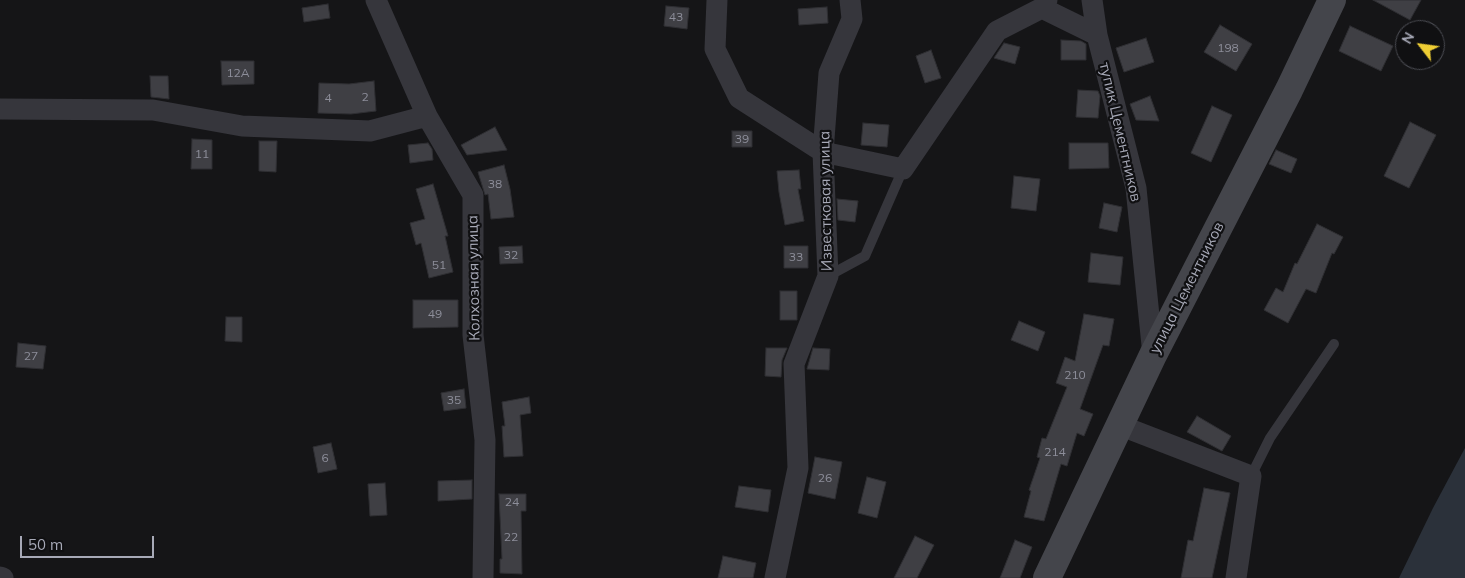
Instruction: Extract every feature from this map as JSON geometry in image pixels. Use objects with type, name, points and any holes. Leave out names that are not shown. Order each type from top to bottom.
[{"type":"street","name":"Колхозная улица","points":[[376,0],[427,116],[473,196],[473,335],[485,440],[483,578]]},
{"type":"street","points":[[717,0],[715,49],[739,98],[823,152],[903,169],[997,30],[1044,4],[1097,35]]},
{"type":"street","name":"Известковая улица","points":[[776,578],[798,468],[794,364],[828,276],[823,152],[829,73],[852,19],[850,0]]},
{"type":"street","name":"тупик Цементников","points":[[1092,0],[1097,35],[1136,188],[1152,354]]},
{"type":"street","name":"улица Цементников","points":[[1047,578],[1152,354],[1289,90],[1332,0]]},
{"type":"street","points":[[0,109],[153,110],[242,126],[370,131],[427,116]]},
{"type":"street","points":[[1119,425],[1251,476],[1236,578]]},
{"type":"lane","points":[[828,276],[865,256],[903,169]]},
{"type":"lane","points":[[1251,476],[1270,438],[1334,344]]},
{"type":"shaded area","points":[[1465,448],[1465,578],[1399,578],[1433,508]]},
{"type":"building","points":[[1373,0],[1421,0],[1410,20]]},
{"type":"building","points":[[328,4],[330,18],[304,22],[302,8]]},
{"type":"building","points":[[666,6],[689,8],[687,29],[664,26]]},
{"type":"building","points":[[827,7],[828,23],[799,25],[798,9]]},
{"type":"building","points":[[1220,25],[1252,44],[1236,71],[1204,52]]},
{"type":"building","points":[[1350,26],[1393,46],[1381,71],[1339,51]]},
{"type":"building","points":[[1146,38],[1154,62],[1124,72],[1116,48]]},
{"type":"building","points":[[1061,40],[1081,41],[1086,44],[1086,60],[1061,60]]},
{"type":"building","points":[[1004,43],[1020,47],[1015,64],[994,58]]},
{"type":"building","points":[[931,50],[941,78],[925,83],[916,56]]},
{"type":"building","points":[[221,61],[254,61],[254,84],[222,85]]},
{"type":"building","points":[[150,76],[168,76],[169,99],[151,97]]},
{"type":"building","points":[[374,81],[376,111],[351,114],[318,113],[319,83],[349,84]]},
{"type":"building","points":[[1078,90],[1098,91],[1100,96],[1098,118],[1076,117]]},
{"type":"building","points":[[1150,96],[1159,121],[1136,120],[1130,104]]},
{"type":"building","points":[[1212,106],[1232,115],[1211,162],[1191,153]]},
{"type":"building","points":[[1410,122],[1436,135],[1409,188],[1384,176]]},
{"type":"building","points":[[863,123],[889,125],[887,147],[861,145]]},
{"type":"building","points":[[495,127],[507,150],[467,155],[461,145]]},
{"type":"building","points":[[732,131],[752,131],[752,147],[732,147]]},
{"type":"building","points":[[192,139],[212,140],[212,169],[191,169]]},
{"type":"building","points":[[259,141],[277,141],[276,172],[259,171]]},
{"type":"building","points":[[428,143],[432,149],[433,160],[410,163],[408,145]]},
{"type":"building","points":[[1069,143],[1108,143],[1109,168],[1069,169]]},
{"type":"building","points":[[1276,150],[1297,159],[1291,173],[1269,164]]},
{"type":"building","points":[[504,165],[514,217],[491,219],[488,194],[485,195],[478,172]]},
{"type":"building","points":[[799,170],[801,189],[798,189],[804,221],[785,225],[777,171]]},
{"type":"building","points":[[1014,176],[1040,179],[1036,211],[1011,208]]},
{"type":"building","points":[[433,184],[448,236],[445,236],[453,272],[429,278],[421,243],[416,245],[410,223],[425,219],[416,189]]},
{"type":"building","points":[[837,199],[858,201],[855,222],[838,220]]},
{"type":"building","points":[[1104,203],[1122,207],[1117,232],[1099,228]]},
{"type":"building","points":[[1317,224],[1343,237],[1334,254],[1332,253],[1316,293],[1306,289],[1288,323],[1264,310],[1276,288],[1283,292],[1295,263],[1297,264]]},
{"type":"building","points":[[522,246],[523,263],[500,264],[499,247]]},
{"type":"building","points":[[784,246],[808,246],[808,268],[784,268]]},
{"type":"building","points":[[1091,253],[1123,257],[1120,285],[1088,282]]},
{"type":"building","points":[[780,291],[797,291],[797,320],[780,320]]},
{"type":"building","points":[[413,300],[458,300],[458,327],[413,328]]},
{"type":"building","points":[[1084,314],[1114,319],[1109,346],[1103,345],[1080,409],[1093,414],[1084,436],[1077,433],[1067,466],[1061,464],[1044,521],[1024,517],[1031,491],[1029,490],[1040,458],[1037,457],[1042,438],[1046,439],[1067,387],[1056,383],[1065,357],[1075,361]]},
{"type":"building","points":[[226,317],[242,317],[242,342],[225,341]]},
{"type":"building","points":[[1019,321],[1045,332],[1038,351],[1011,340]]},
{"type":"building","points":[[18,343],[46,346],[43,369],[16,367]]},
{"type":"building","points":[[766,348],[787,348],[782,360],[781,377],[765,376]]},
{"type":"building","points":[[813,348],[830,349],[829,370],[807,369]]},
{"type":"building","points":[[464,389],[466,408],[444,411],[441,393]]},
{"type":"building","points":[[529,397],[531,413],[520,415],[523,456],[504,457],[502,426],[505,426],[502,402]]},
{"type":"building","points":[[1197,416],[1231,436],[1222,451],[1187,432]]},
{"type":"building","points":[[331,443],[337,469],[318,473],[313,447]]},
{"type":"building","points":[[815,457],[842,462],[835,499],[808,493]]},
{"type":"building","points":[[867,477],[886,482],[877,518],[858,513]]},
{"type":"building","points":[[472,480],[472,499],[438,501],[438,481]]},
{"type":"building","points":[[385,483],[387,515],[370,516],[368,484]]},
{"type":"building","points":[[739,486],[771,490],[768,512],[735,507]]},
{"type":"building","points":[[1204,488],[1230,493],[1212,578],[1181,578],[1188,540],[1193,541]]},
{"type":"building","points":[[499,494],[526,494],[526,511],[521,511],[522,574],[500,573],[500,559],[502,559]]},
{"type":"building","points":[[915,536],[934,545],[917,578],[894,578]]},
{"type":"building","points":[[1015,540],[1032,547],[1020,578],[1000,578]]},
{"type":"building","points":[[723,556],[756,563],[753,578],[718,578]]}]
